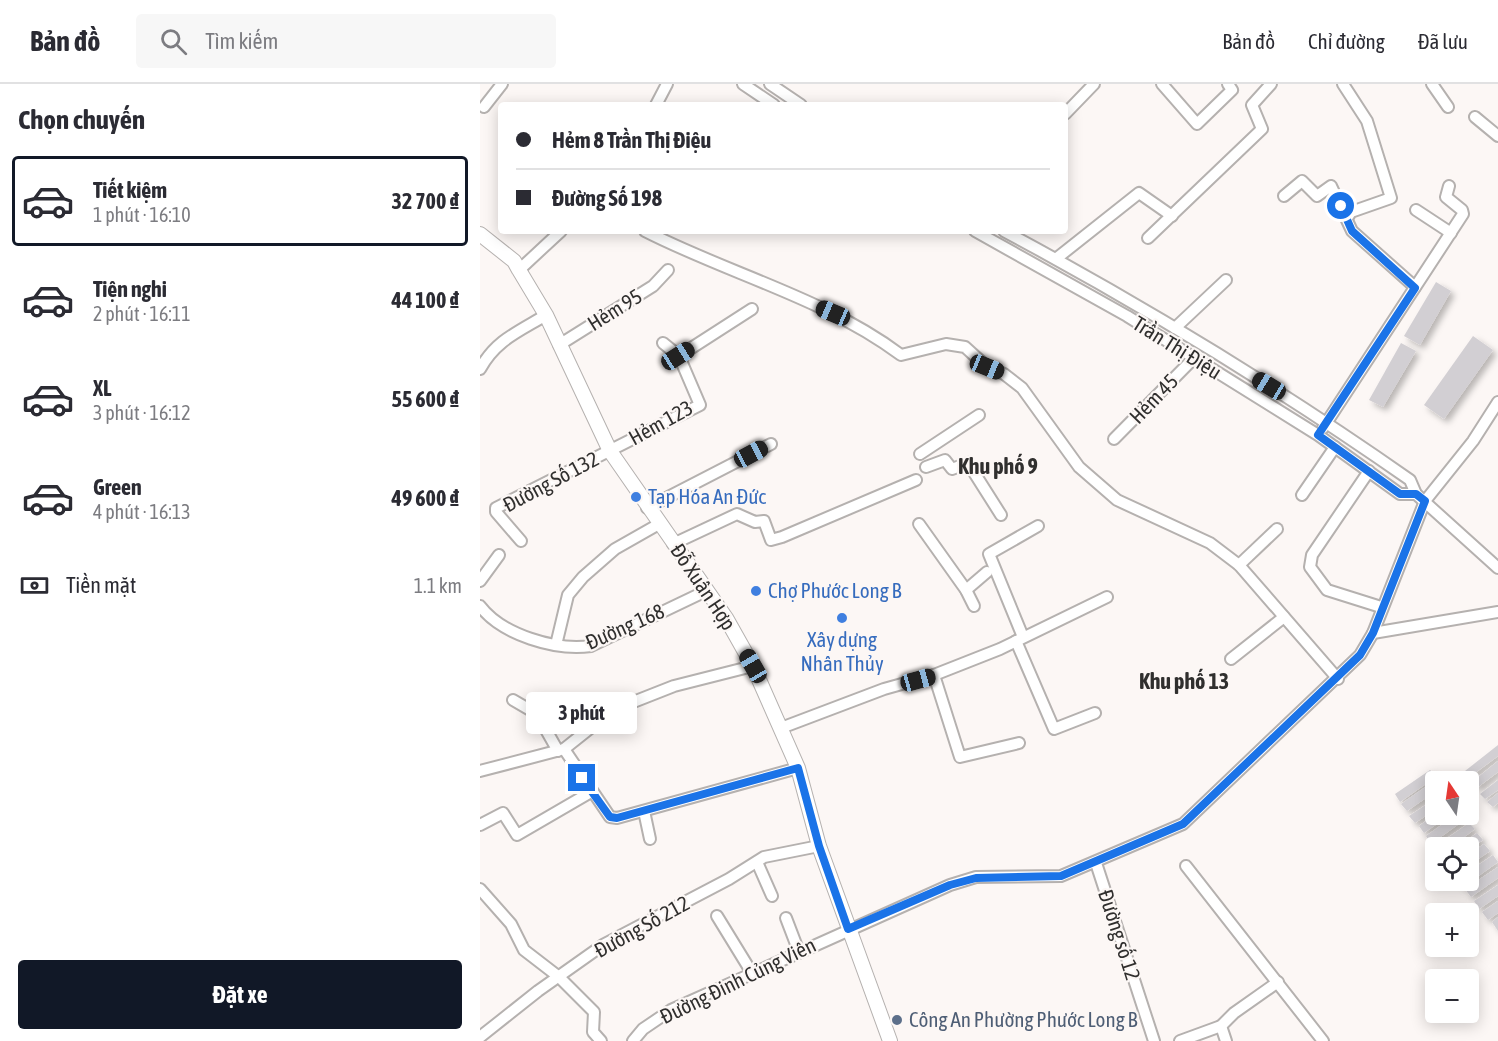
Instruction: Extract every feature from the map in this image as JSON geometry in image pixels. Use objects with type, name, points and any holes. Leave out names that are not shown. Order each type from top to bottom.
[{"type":"main road","name":"Đỗ Xuân Hợp","points":[[480,234],[513,261],[519,270],[546,315],[610,451],[706,591],[753,666],[798,768],[819,846],[890,1041]]},
{"type":"street","points":[[483,107],[502,84]]},
{"type":"street","points":[[658,102],[667,84]]},
{"type":"street","points":[[743,84],[770,102]]},
{"type":"street","points":[[770,84],[793,102]]},
{"type":"street","points":[[1068,111],[1094,84]]},
{"type":"street","points":[[1162,84],[1197,124],[1232,90],[1228,84]]},
{"type":"street","points":[[1148,238],[1262,129],[1252,105],[1271,84]]},
{"type":"street","points":[[1343,84],[1367,121],[1391,198],[1351,213],[1347,218]]},
{"type":"street","points":[[1432,84],[1448,107]]},
{"type":"street","points":[[1475,117],[1498,136]]},
{"type":"street","points":[[1284,196],[1302,181],[1317,196],[1331,186],[1352,231],[1415,288]]},
{"type":"street","points":[[1318,435],[1463,212],[1446,197],[1449,186]]},
{"type":"street","points":[[1057,258],[1139,193],[1172,216]]},
{"type":"street","points":[[1416,210],[1451,233]]},
{"type":"street","points":[[519,270],[558,234]]},
{"type":"street","points":[[651,234],[687,252],[833,313],[871,332],[901,355],[946,344],[965,347],[987,367],[1004,374],[1022,388],[1079,467],[1117,500],[1210,543],[1239,565],[1338,679]]},
{"type":"street","name":"Trần Thị Điệu","points":[[981,234],[1127,316],[1318,435],[1400,494],[1421,497]]},
{"type":"street","name":"Trần Thị Điệu","points":[[1011,234],[1136,304],[1327,422],[1410,480],[1421,497]]},
{"type":"street","name":"Hẻm 95","points":[[559,345],[653,286],[668,270]]},
{"type":"street","points":[[1175,328],[1226,280]]},
{"type":"street","points":[[1127,316],[1136,304]]},
{"type":"street","points":[[678,356],[752,309]]},
{"type":"street","points":[[480,369],[489,352],[499,343],[546,315]]},
{"type":"street","name":"Hẻm 123","points":[[610,451],[700,405],[678,356],[663,343]]},
{"type":"street","name":"Hẻm 45","points":[[1114,440],[1194,358]]},
{"type":"street","name":"Đường Đinh Củng Viên","points":[[633,1041],[643,1029],[671,1010],[950,885],[976,878],[1061,876],[1183,824],[1338,679],[1360,655],[1373,633],[1421,497],[1473,441],[1498,402]]},
{"type":"street","points":[[921,454],[979,415]]},
{"type":"street","points":[[648,508],[771,444]]},
{"type":"street","points":[[1302,495],[1335,447]]},
{"type":"street","name":"Đường Số 132","points":[[521,542],[496,512],[496,508],[610,451]]},
{"type":"street","points":[[926,467],[945,460],[952,470],[968,463],[1001,515]]},
{"type":"street","points":[[1370,471],[1312,555],[1310,564],[1312,572],[1328,590],[1381,607]]},
{"type":"street","points":[[673,544],[737,514],[751,521],[764,521],[771,540],[916,480]]},
{"type":"street","points":[[1421,497],[1498,568]]},
{"type":"street","points":[[556,645],[567,609],[567,600],[576,586],[596,564],[615,549],[659,524]]},
{"type":"street","points":[[919,524],[966,590],[974,606]]},
{"type":"street","points":[[1038,526],[988,554],[1054,729],[1095,713]]},
{"type":"street","points":[[1239,565],[1277,530]]},
{"type":"street","points":[[480,581],[499,555]]},
{"type":"street","points":[[966,590],[987,572]]},
{"type":"street","name":"Đường 168","points":[[480,606],[489,618],[502,627],[556,645],[591,646],[706,591]]},
{"type":"street","points":[[781,728],[884,689],[934,675],[1020,639],[1107,597]]},
{"type":"street","points":[[1373,633],[1498,612]]},
{"type":"street","points":[[1231,659],[1284,617]]},
{"type":"street","points":[[480,771],[561,750],[613,710],[674,686],[753,666]]},
{"type":"street","points":[[934,675],[960,757],[1019,743]]},
{"type":"street","points":[[513,700],[537,714],[610,817],[617,818],[644,811],[798,768]]},
{"type":"street","points":[[480,825],[502,813],[517,835],[591,792]]},
{"type":"street","points":[[644,811],[650,839]]},
{"type":"street","name":"Đường Số 212","points":[[480,1037],[603,945],[764,857],[819,846]]},
{"type":"street","points":[[757,862],[772,896]]},
{"type":"street","name":"Đường số 12","points":[[1096,863],[1154,1041]]},
{"type":"street","points":[[1186,866],[1323,1041]]},
{"type":"street","points":[[480,889],[510,924],[524,950],[559,977],[594,1012],[593,1032],[601,1041]]},
{"type":"street","points":[[717,916],[752,973]]},
{"type":"street","points":[[786,918],[799,952]]},
{"type":"street","points":[[1180,1041],[1221,1026],[1234,1013],[1278,982]]},
{"type":"street","points":[[1221,1026],[1226,1041]]},
{"type":"building","points":[[1436,282],[1451,291],[1420,345],[1404,336]]},
{"type":"building","points":[[1473,336],[1493,350],[1444,419],[1424,405]]},
{"type":"building","points":[[1401,343],[1416,351],[1383,407],[1369,400]]},
{"type":"building","points":[[1498,745],[1498,756],[1478,771],[1465,771]]},
{"type":"building","points":[[1498,761],[1498,772],[1479,786],[1479,776]]},
{"type":"building","points":[[1425,773],[1425,784],[1400,802],[1395,794]]},
{"type":"building","points":[[1498,780],[1498,790],[1485,799],[1480,794]]},
{"type":"building","points":[[1425,787],[1425,799],[1407,811],[1401,804]]},
{"type":"building","points":[[1498,793],[1498,803],[1493,807],[1487,802]]},
{"type":"building","points":[[1425,805],[1425,816],[1415,823],[1409,816]]},
{"type":"building","points":[[1425,822],[1425,825],[1435,825],[1424,833],[1419,826]]},
{"type":"building","points":[[1442,825],[1457,825],[1441,837],[1426,836]]},
{"type":"building","points":[[1466,825],[1471,825],[1475,829],[1464,837],[1449,837]]},
{"type":"building","points":[[1477,833],[1483,840],[1479,843],[1479,837],[1471,837]]},
{"type":"building","points":[[1484,844],[1490,851],[1479,858],[1479,847]]},
{"type":"building","points":[[1493,855],[1498,862],[1479,876],[1479,865]]},
{"type":"building","points":[[1498,867],[1498,878],[1471,897],[1466,891],[1479,891],[1479,880]]},
{"type":"building","points":[[1498,885],[1498,896],[1479,909],[1479,903],[1474,901]]},
{"type":"building","points":[[1498,901],[1498,913],[1488,920],[1482,912]]},
{"type":"building","points":[[1498,917],[1498,931],[1492,922]]},
{"type":"place","name":"Tạp Hóa An Đức","points":[[636,497]]},
{"type":"place","name":"Chợ Phước Long B","points":[[756,591]]},
{"type":"place","name":"Xây dựng Nhân Thủy","points":[[842,618]]},
{"type":"place","name":"Công An Phường Phước Long B","points":[[897,1020]]},
{"type":"district","name":"Khu phố 9","points":[[998,466]]},
{"type":"district","name":"Khu phố 13","points":[[1184,681]]},
{"type":"route","points":[[582,778],[610,817],[617,818],[798,768],[819,846],[848,929],[950,885],[976,878],[1061,876],[1183,824],[1338,679],[1360,655],[1373,633],[1381,607],[1425,501],[1416,494],[1400,494],[1318,435],[1415,288],[1352,231],[1341,206]]}]
